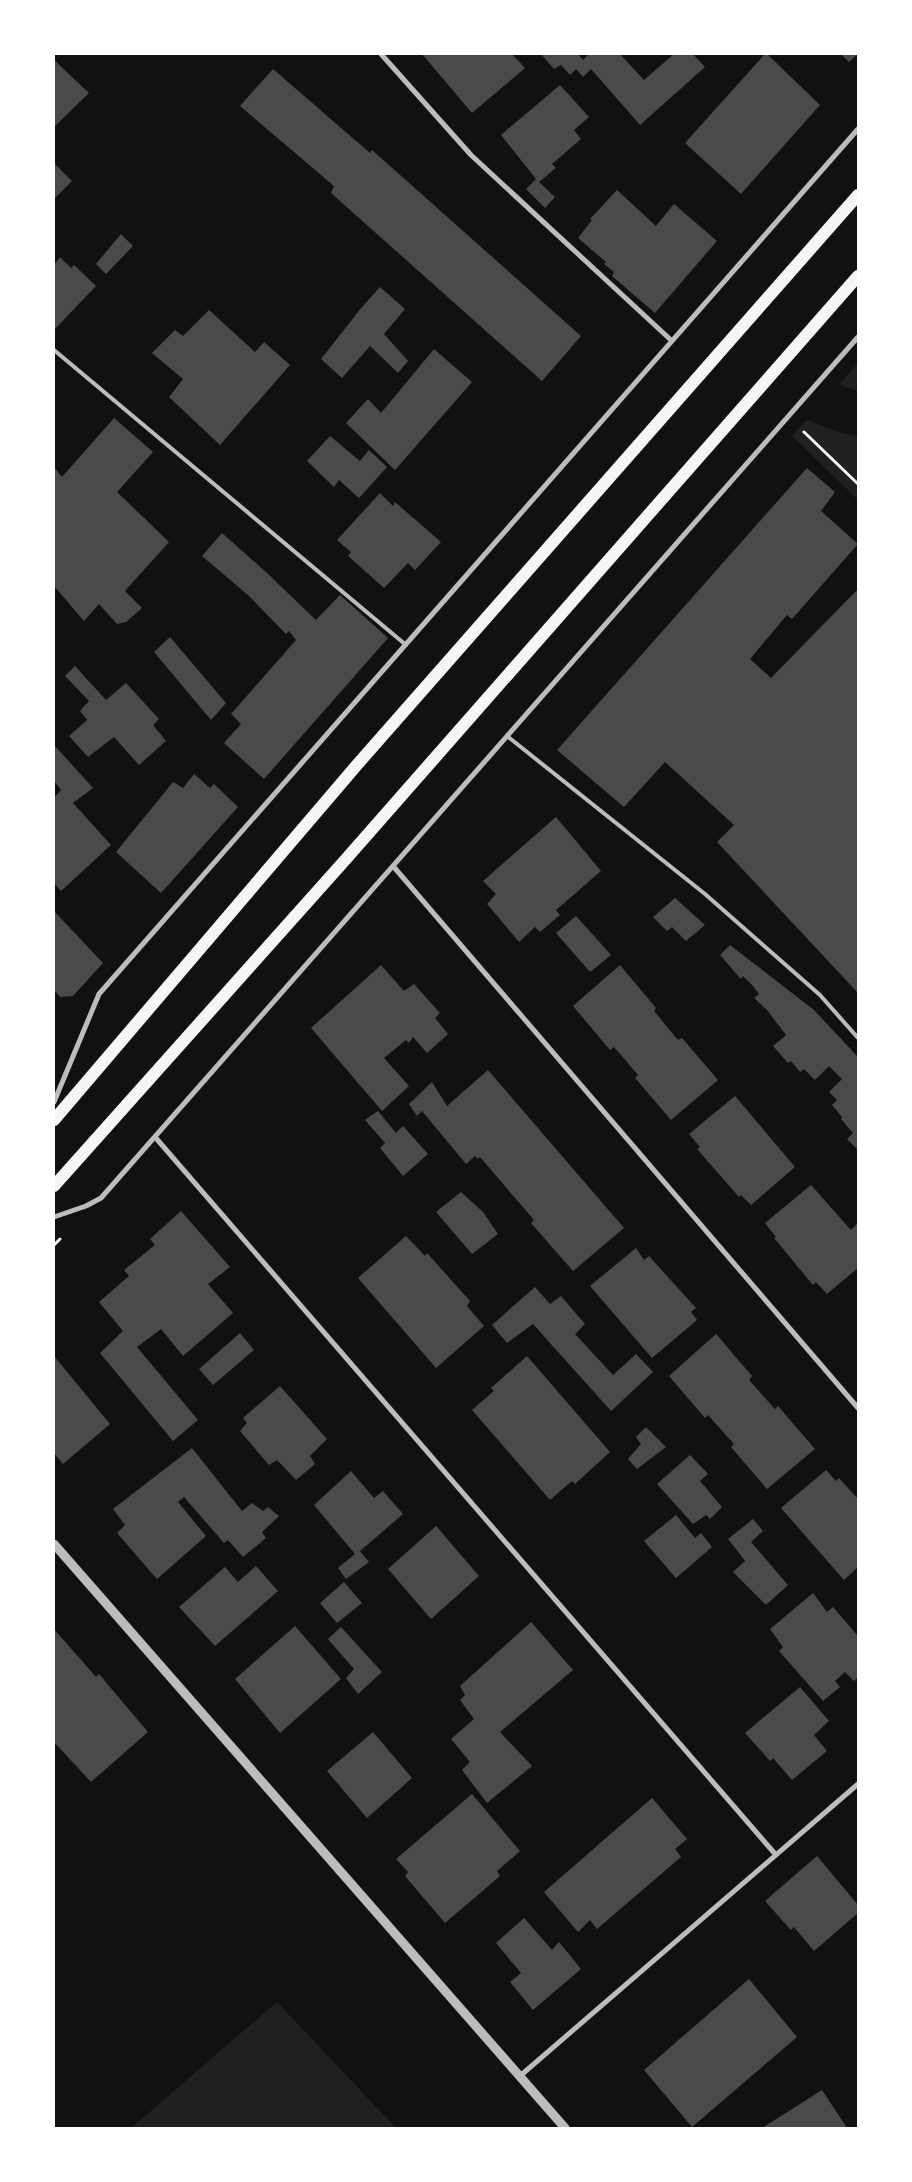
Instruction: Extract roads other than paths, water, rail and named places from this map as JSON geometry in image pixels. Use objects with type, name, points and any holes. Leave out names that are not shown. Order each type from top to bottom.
[{"type":"main road","points":[[54,1120],[356,766],[858,195]]},
{"type":"main road","points":[[54,1186],[346,859],[858,276]]},
{"type":"street","points":[[381,54],[471,156],[672,341]]},
{"type":"street","points":[[54,1102],[99,994],[858,129]]},
{"type":"street","points":[[54,1217],[86,1206],[101,1198],[858,337]]},
{"type":"street","points":[[393,866],[858,1408]]},
{"type":"street","points":[[155,1137],[776,1855]]},
{"type":"street","points":[[54,1544],[565,2128]]},
{"type":"street","points":[[520,2076],[858,1784]]},
{"type":"lane","points":[[54,350],[406,645]]},
{"type":"lane","points":[[507,736],[705,894],[820,995],[858,1038]]}]
